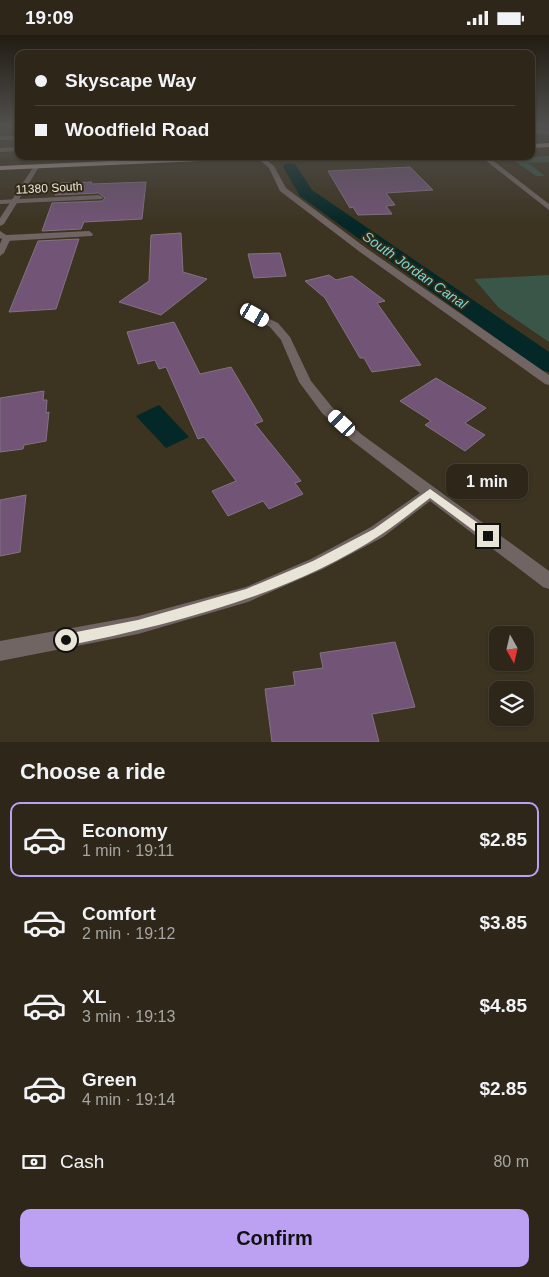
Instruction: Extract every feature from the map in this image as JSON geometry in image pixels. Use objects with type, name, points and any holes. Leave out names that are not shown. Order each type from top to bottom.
[{"type":"main road","points":[[0,168],[146,160]]},
{"type":"street","points":[[262,160],[272,167],[283,189],[363,250],[549,381]]},
{"type":"street","points":[[488,160],[549,208]]},
{"type":"street","points":[[0,224],[36,167]]},
{"type":"street","name":"11380 South","points":[[0,202],[99,197]]},
{"type":"street","points":[[0,253],[4,236],[89,234]]},
{"type":"street","points":[[255,315],[274,325],[286,339],[305,382],[327,410],[356,437],[549,581]]},
{"type":"street","points":[[0,651],[138,625],[248,594],[317,564],[378,532],[430,493]]},
{"type":"green space","points":[[549,158],[549,162],[528,163],[545,176],[536,176],[514,160]]},
{"type":"green space","points":[[549,275],[549,342],[499,308],[474,279]]},
{"type":"water","points":[[159,405],[189,437],[166,448],[136,416]]},
{"type":"building","points":[[410,167],[433,190],[386,193],[395,205],[386,206],[392,214],[358,215],[353,207],[350,208],[328,171]]},
{"type":"building","points":[[92,182],[91,184],[146,182],[142,219],[84,222],[81,229],[42,231],[52,203],[102,201],[105,198],[99,193],[55,195],[61,183]]},
{"type":"building","points":[[181,233],[183,272],[207,279],[161,315],[119,302],[149,281],[151,235]]},
{"type":"building","points":[[79,239],[56,309],[9,312],[38,241]]},
{"type":"building","points":[[280,253],[286,276],[254,278],[248,254]]},
{"type":"building","points":[[329,275],[336,280],[352,276],[385,301],[377,303],[421,365],[372,372],[364,358],[360,358],[325,298],[305,281]]},
{"type":"building","points":[[174,322],[200,374],[231,367],[263,421],[255,424],[301,481],[295,483],[303,494],[269,509],[263,501],[228,516],[212,491],[236,481],[204,437],[198,439],[166,367],[159,369],[155,360],[138,364],[127,332]]},
{"type":"building","points":[[436,378],[486,408],[465,423],[485,435],[465,451],[425,425],[431,421],[400,401]]},
{"type":"building","points":[[44,391],[43,400],[47,400],[46,413],[49,412],[46,441],[24,445],[23,449],[0,452],[0,398]]},
{"type":"building","points":[[26,495],[20,552],[0,556],[0,500]]},
{"type":"building","points":[[395,642],[415,707],[372,714],[379,742],[272,742],[265,689],[295,685],[293,672],[323,668],[320,653]]},
{"type":"waterway","name":"South Jordan Canal","points":[[290,167],[306,193],[549,364]]},
{"type":"route","points":[[66,640],[138,625],[248,594],[317,564],[378,532],[430,493],[488,536]]}]
